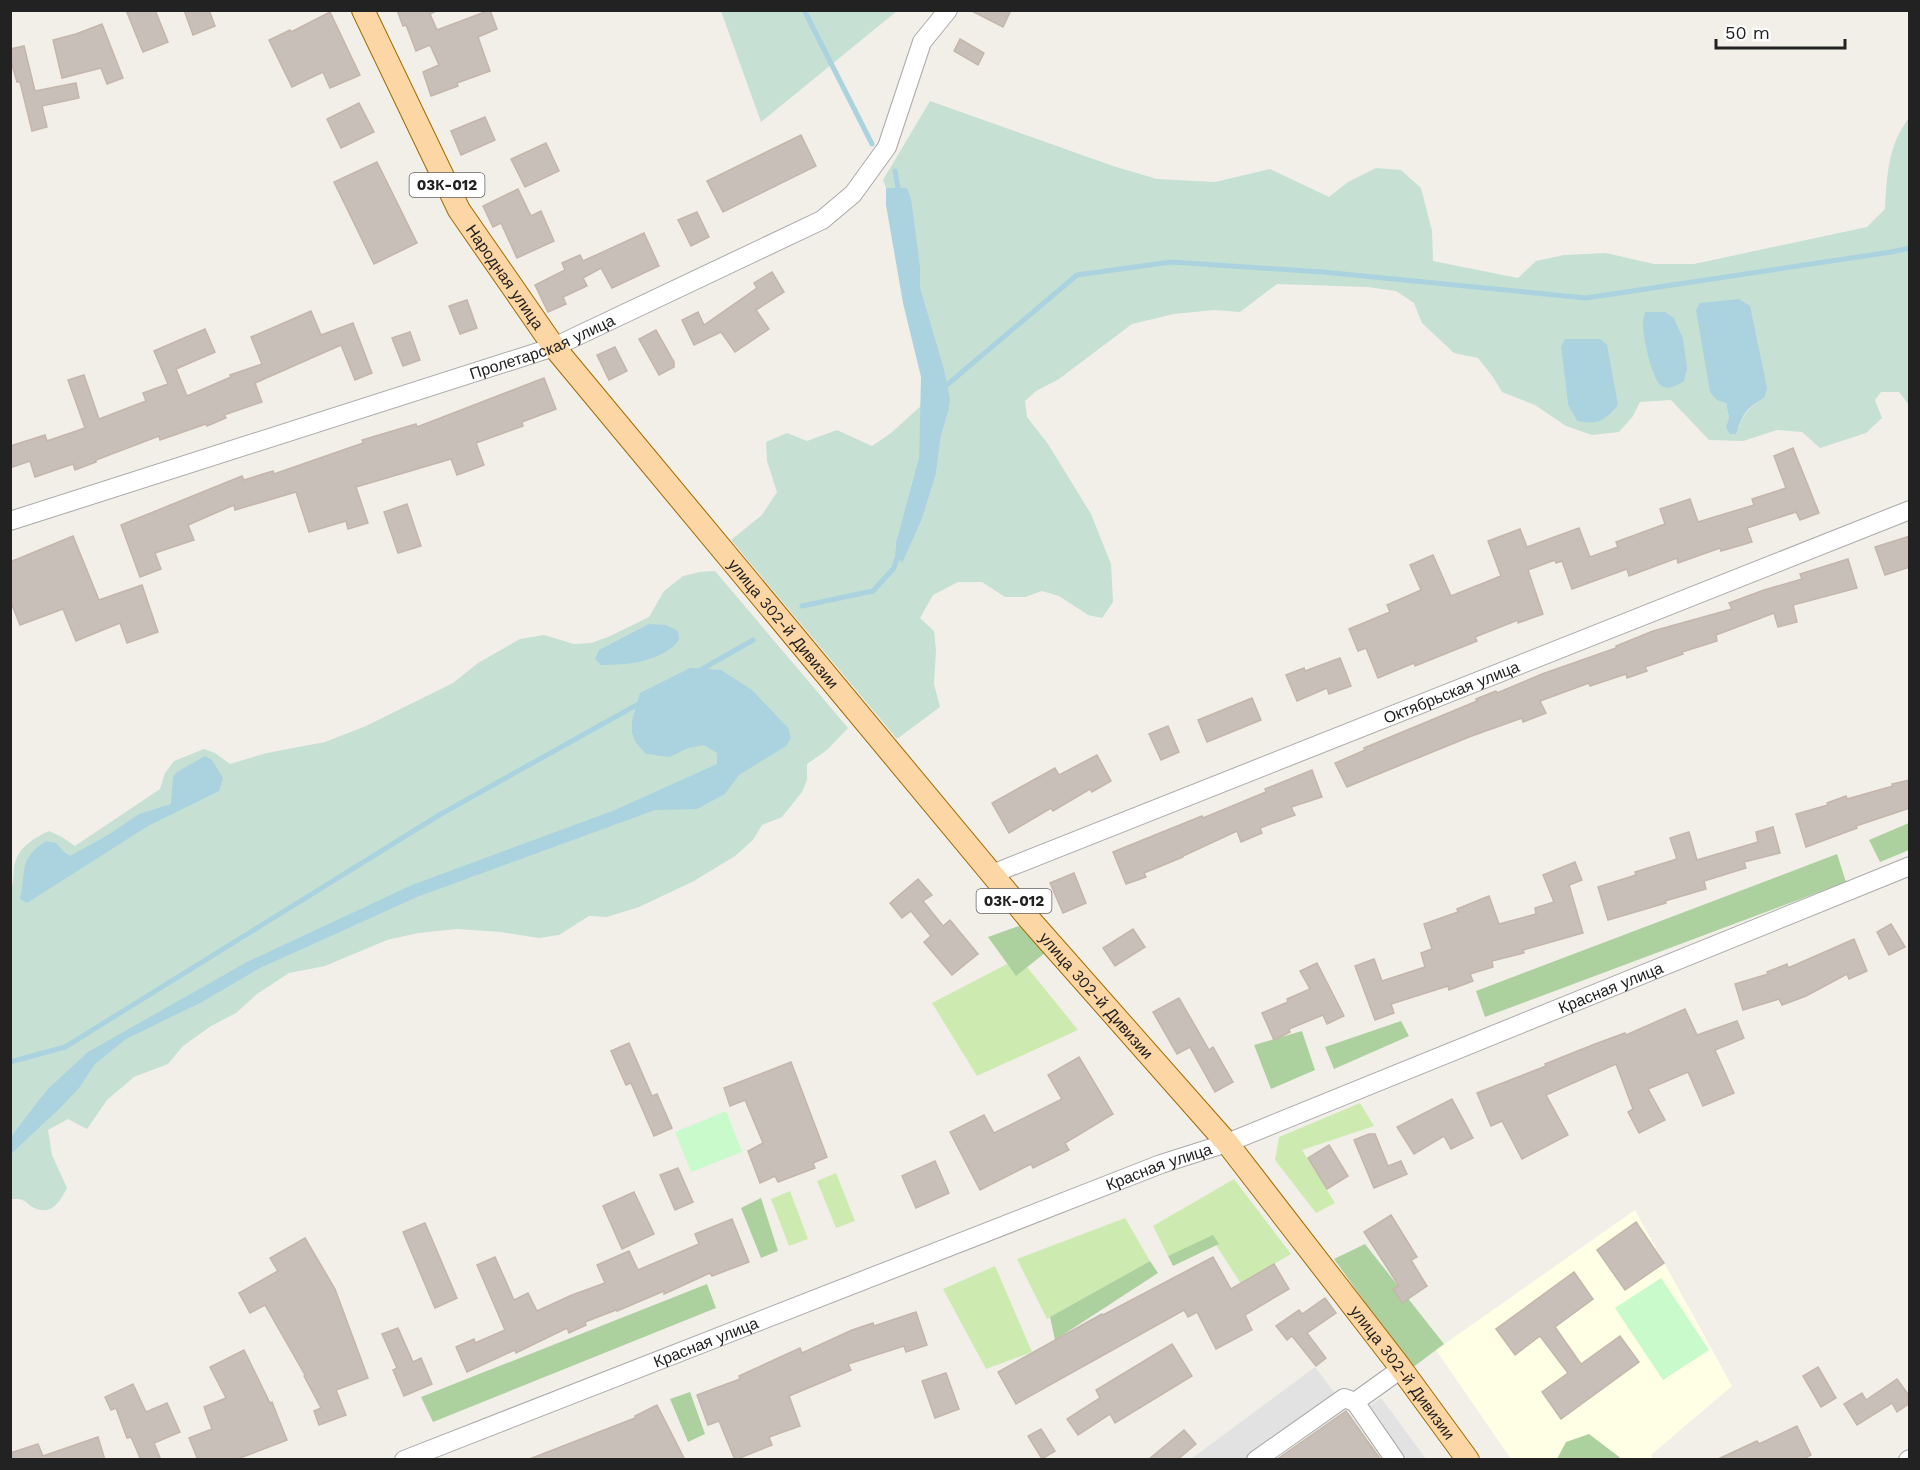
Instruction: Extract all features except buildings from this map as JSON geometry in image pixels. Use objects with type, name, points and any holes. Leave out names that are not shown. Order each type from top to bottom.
[{"type":"main road","name":"Народная улица","points":[[363,10],[459,210],[554,347]]},
{"type":"main road","name":"улица 302-й Дивизии","points":[[554,347],[1030,920],[1227,1143],[1468,1460]]},
{"type":"street","name":"Пролетарская улица","points":[[10,521],[554,347],[822,220],[852,194],[887,147],[922,42],[948,10]]},
{"type":"street","name":"Октябрьская улица","points":[[992,874],[1910,510]]},
{"type":"street","name":"Красная улица","points":[[404,1460],[1138,1173],[1227,1143],[1910,866]]},
{"type":"street","points":[[1355,1402],[1401,1369]]},
{"type":"street","points":[[1256,1460],[1344,1398],[1355,1402],[1395,1460]]},
{"type":"shaded area","points":[[721,10],[897,11],[761,122]]},
{"type":"shaded area","points":[[930,101],[1113,166],[1157,179],[1215,182],[1270,169],[1329,197],[1348,182],[1376,168],[1401,170],[1421,188],[1432,231],[1433,261],[1518,278],[1536,261],[1564,255],[1606,253],[1654,264],[1694,264],[1867,227],[1885,209],[1890,161],[1897,139],[1909,118],[1909,405],[1899,392],[1881,392],[1875,400],[1882,418],[1866,433],[1820,448],[1802,432],[1777,430],[1743,441],[1709,440],[1671,400],[1640,402],[1633,416],[1619,432],[1592,435],[1566,426],[1535,405],[1502,392],[1478,358],[1454,353],[1422,323],[1414,303],[1396,291],[1368,287],[1277,284],[1240,312],[1214,310],[1174,314],[1132,324],[1059,379],[1036,391],[1025,401],[1027,417],[1048,444],[1091,514],[1111,564],[1113,602],[1102,618],[1088,615],[1059,596],[1042,591],[1025,597],[1005,597],[982,582],[958,582],[933,595],[920,618],[934,631],[936,650],[934,684],[940,707],[897,739],[731,540],[762,515],[777,492],[767,461],[766,442],[787,433],[807,441],[837,430],[872,446],[891,433],[921,406],[919,457],[896,542],[895,554],[902,562],[922,519],[936,474],[941,436],[948,412],[943,365],[920,287],[920,265],[907,188],[886,188],[883,180]],"holes":[[[1561,347],[1577,421],[1568,405]],[[1764,398],[1748,410],[1739,428],[1729,418],[1726,403]]]},
{"type":"shaded area","points":[[715,571],[848,728],[827,750],[807,764],[807,780],[802,792],[782,817],[762,825],[753,840],[735,856],[694,881],[639,907],[607,917],[589,916],[559,935],[539,938],[457,929],[418,933],[387,940],[325,966],[289,973],[257,994],[236,1013],[211,1026],[183,1046],[168,1064],[134,1077],[107,1100],[87,1129],[68,1119],[48,1130],[52,1155],[67,1188],[56,1205],[43,1210],[33,1207],[24,1200],[11,1199],[10,892],[18,855],[26,845],[49,831],[75,846],[160,789],[165,773],[174,761],[204,749],[215,753],[230,764],[267,753],[325,742],[366,726],[453,683],[478,663],[520,639],[544,635],[574,644],[591,643],[608,637],[649,617],[664,591],[683,576]]},
{"type":"shaded area","points":[[1635,1210],[1732,1386],[1651,1455],[1653,1459],[1511,1459],[1436,1350]]},
{"type":"shaded area","points":[[1315,1367],[1338,1397],[1254,1459],[1191,1459]]},
{"type":"shaded area","points":[[1381,1398],[1426,1459],[1404,1459],[1367,1408]]},
{"type":"green space","points":[[1909,823],[1909,850],[1880,862],[1869,840]]},
{"type":"green space","points":[[1837,854],[1846,882],[1485,1017],[1476,991]]},
{"type":"green space","points":[[1019,926],[1045,953],[1016,976],[988,937]]},
{"type":"green space","points":[[1007,964],[1016,975],[1027,967],[1078,1030],[977,1076],[932,1003]]},
{"type":"green space","points":[[1401,1021],[1409,1036],[1334,1069],[1325,1047]]},
{"type":"green space","points":[[1302,1031],[1315,1070],[1271,1089],[1254,1045]]},
{"type":"green space","points":[[1360,1103],[1374,1126],[1302,1150],[1335,1203],[1316,1213],[1275,1160],[1279,1137]]},
{"type":"green space","points":[[726,1111],[742,1152],[691,1172],[675,1132]]},
{"type":"green space","points":[[836,1173],[855,1221],[836,1228],[817,1181]]},
{"type":"green space","points":[[1234,1179],[1291,1254],[1241,1284],[1214,1242],[1168,1256],[1153,1226]]},
{"type":"green space","points":[[790,1191],[808,1239],[789,1246],[771,1199]]},
{"type":"green space","points":[[761,1198],[778,1251],[761,1258],[741,1208]]},
{"type":"green space","points":[[1125,1218],[1150,1261],[1047,1319],[1017,1259]]},
{"type":"green space","points":[[1213,1235],[1219,1244],[1173,1266],[1168,1256]]},
{"type":"green space","points":[[1365,1244],[1444,1344],[1412,1368],[1334,1259]]},
{"type":"green space","points":[[1150,1261],[1158,1273],[1055,1340],[1050,1317]]},
{"type":"green space","points":[[995,1266],[1032,1352],[986,1369],[943,1289]]},
{"type":"green space","points":[[1661,1278],[1709,1350],[1663,1380],[1615,1308]]},
{"type":"green space","points":[[707,1284],[716,1308],[433,1422],[421,1397]]},
{"type":"green space","points":[[690,1392],[705,1434],[688,1442],[670,1399]]},
{"type":"green space","points":[[1589,1434],[1621,1459],[1557,1459],[1566,1442]]},
{"type":"water","points":[[886,188],[907,188],[911,199],[920,266],[920,287],[943,365],[950,399],[941,436],[936,474],[922,519],[902,563],[895,554],[896,542],[919,457],[921,377],[903,303],[886,205]]},
{"type":"water","points":[[1739,299],[1750,306],[1767,388],[1764,398],[1746,413],[1736,434],[1730,434],[1726,428],[1729,418],[1726,403],[1717,400],[1710,392],[1696,310],[1700,303]]},
{"type":"water","points":[[1645,312],[1665,312],[1674,318],[1683,339],[1687,368],[1684,381],[1668,387],[1658,383],[1648,357],[1644,336]]},
{"type":"water","points":[[1565,339],[1600,339],[1607,345],[1618,405],[1609,415],[1596,422],[1577,421],[1568,405],[1561,347]]},
{"type":"water","points":[[649,624],[666,625],[678,631],[679,640],[663,653],[643,661],[601,665],[595,659],[599,650]]},
{"type":"water","points":[[690,668],[721,670],[752,690],[788,728],[791,738],[786,746],[739,775],[725,794],[697,809],[655,810],[417,897],[260,968],[202,1002],[126,1039],[95,1064],[79,1088],[11,1154],[11,1137],[50,1087],[88,1052],[247,962],[412,885],[615,810],[717,764],[717,753],[704,745],[688,748],[670,757],[646,754],[636,743],[632,733],[632,721],[640,693]]},
{"type":"water","points":[[205,756],[212,760],[223,778],[219,791],[148,826],[27,903],[20,899],[27,861],[31,854],[46,841],[56,843],[70,856],[108,835],[139,814],[171,804],[173,777],[177,772]]},
{"type":"waterway","points":[[804,10],[872,144]]},
{"type":"waterway","points":[[895,171],[899,193]]},
{"type":"waterway","points":[[942,389],[1077,275],[1171,262],[1323,272],[1586,298],[1910,248]]},
{"type":"waterway","points":[[802,606],[873,591],[894,568],[899,552]]},
{"type":"waterway","points":[[697,672],[753,640]]},
{"type":"waterway","points":[[10,1062],[65,1047],[441,814],[642,702]]}]
